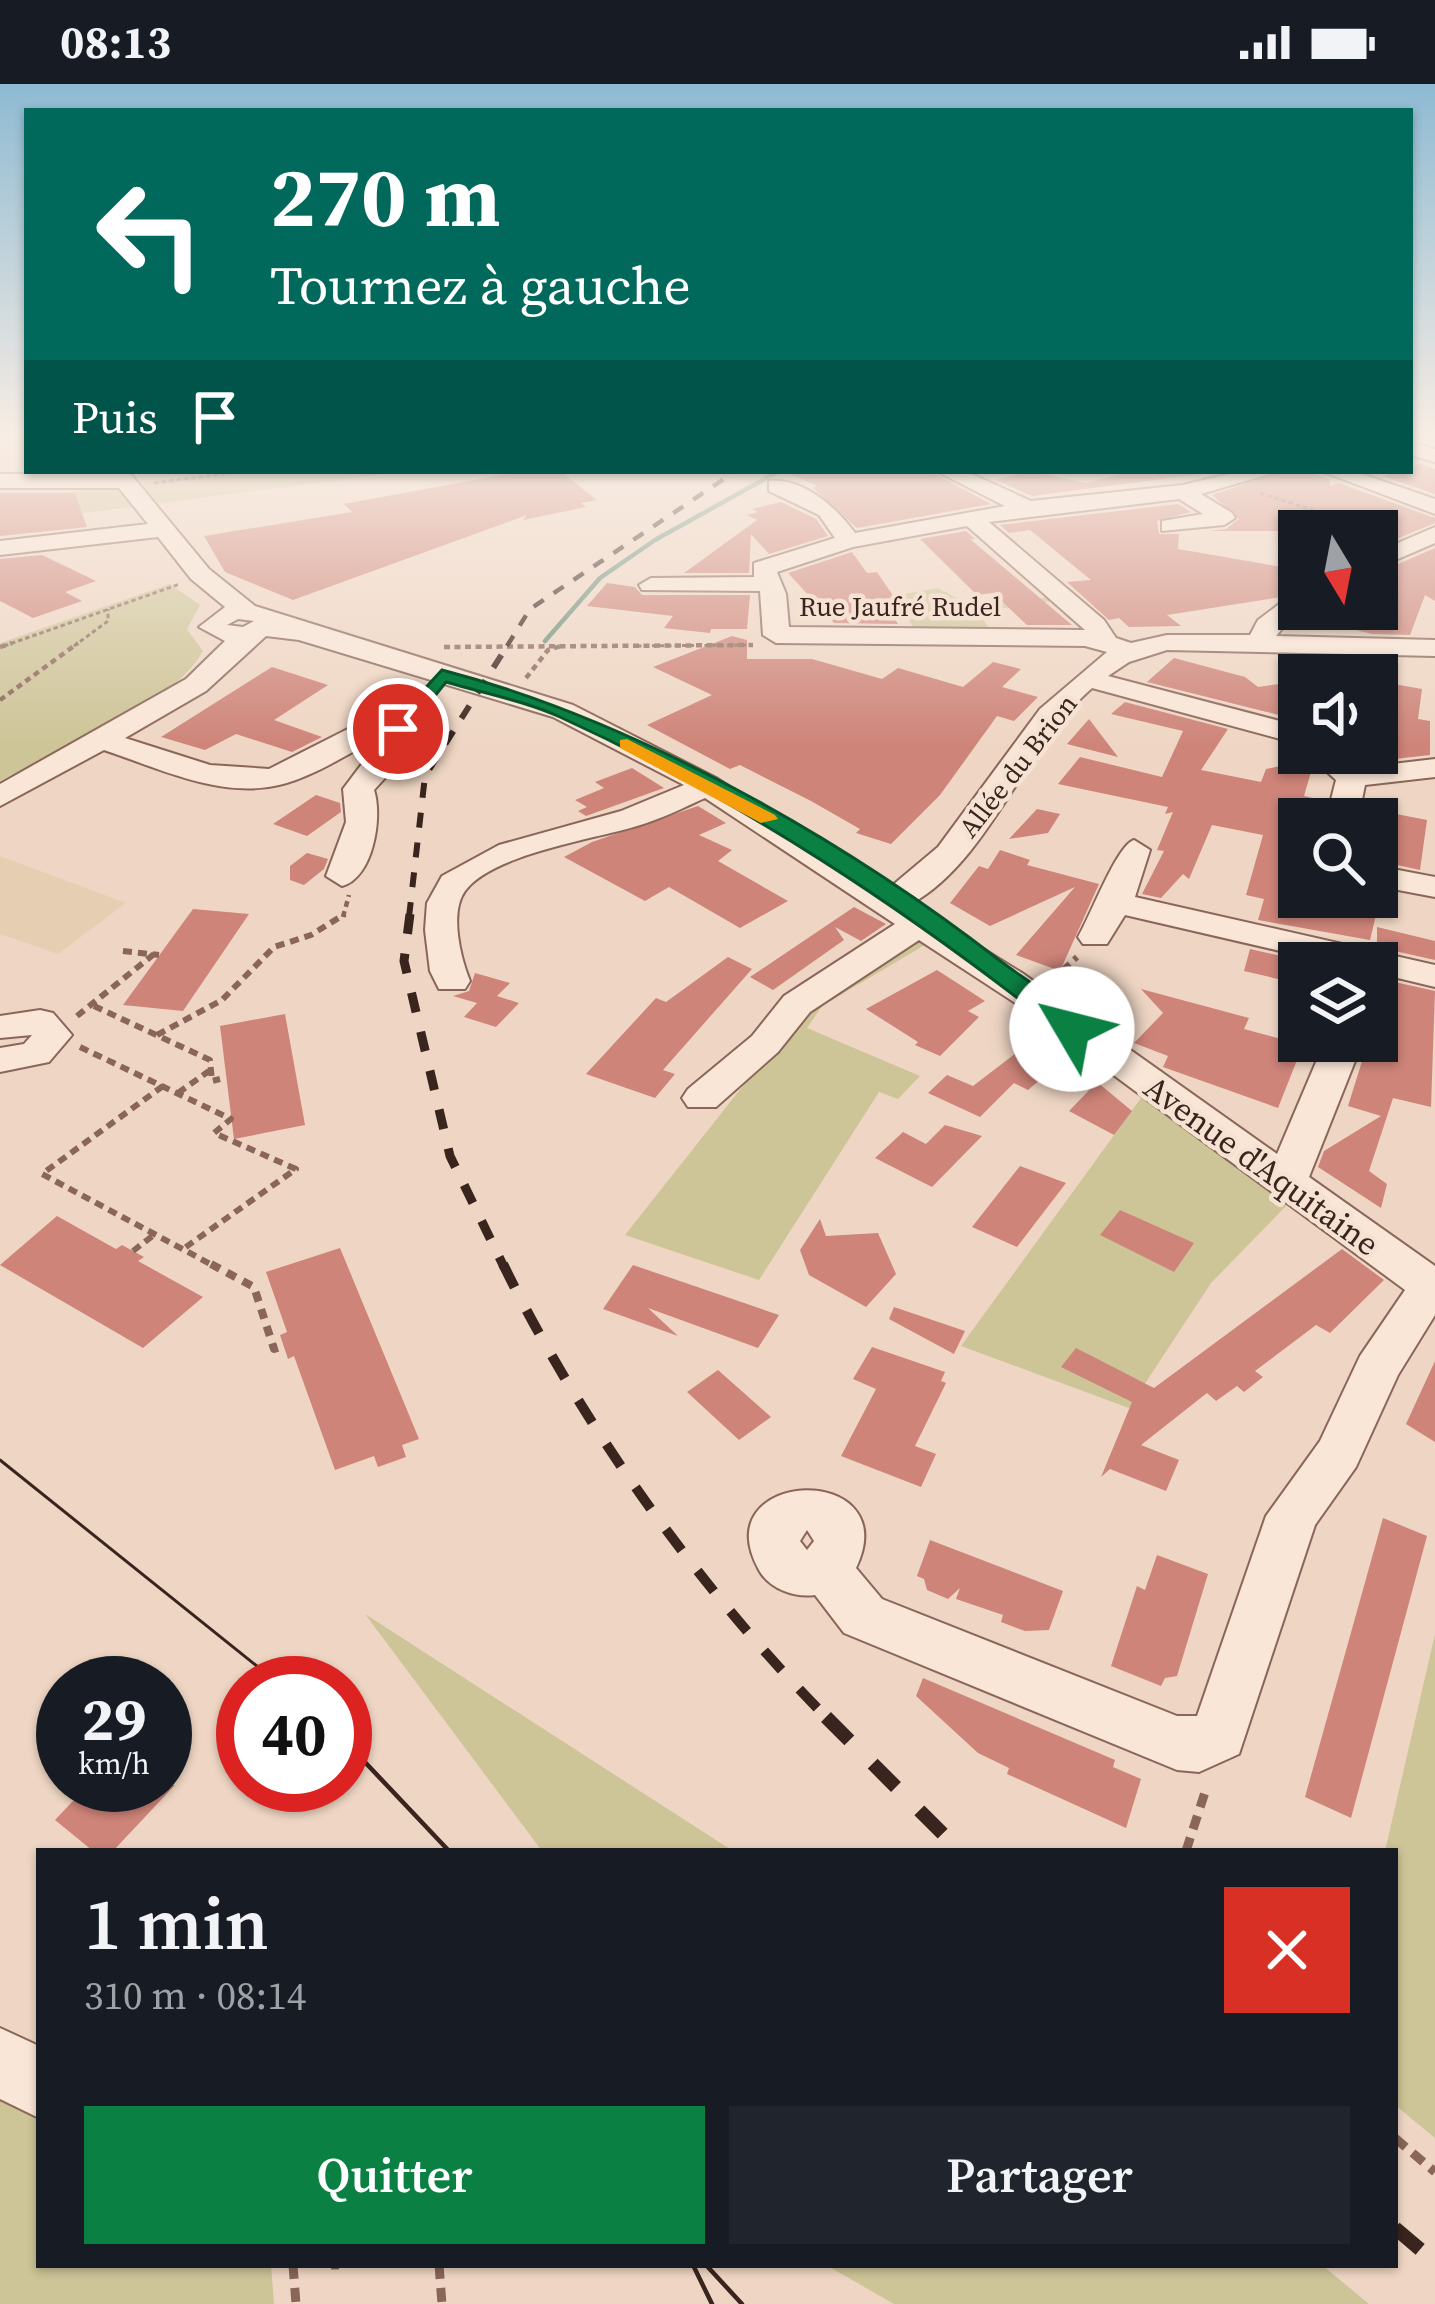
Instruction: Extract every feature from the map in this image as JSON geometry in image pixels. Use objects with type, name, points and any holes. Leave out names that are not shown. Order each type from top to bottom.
[{"type":"street","points":[[0,548],[73,539]]},
{"type":"street","name":"Avenue d'Aquitaine","points":[[162,539],[189,581],[244,627],[309,623],[447,661],[514,699],[571,718],[709,786],[902,908],[1435,1292]]},
{"type":"street","name":"Avenue d'Aquitaine","points":[[165,539],[244,627]]},
{"type":"street","name":"Rue Jaufré Rudel","points":[[846,539],[848,542],[763,568],[774,594],[772,629],[792,639],[1102,638],[1131,651]]},
{"type":"street","points":[[848,542],[866,539]]},
{"type":"street","points":[[995,539],[1095,625],[1102,638]]},
{"type":"street","points":[[651,584],[766,584]]},
{"type":"street","points":[[1260,644],[1278,612]]},
{"type":"street","points":[[0,796],[196,685],[244,627]]},
{"type":"street","name":"Allée du Brion","points":[[702,1098],[748,1053],[765,1044],[797,1004],[935,875],[1002,777],[1089,680],[1131,651],[1165,643],[1435,648]]},
{"type":"street","points":[[342,876],[359,834],[364,802],[358,789],[380,767],[410,710],[447,661]]},
{"type":"street","points":[[1089,680],[1278,730]]},
{"type":"street","points":[[103,740],[230,780],[255,780],[275,777],[410,710]]},
{"type":"street","points":[[1347,774],[1352,778],[1435,768]]},
{"type":"street","points":[[1347,798],[1352,778]]},
{"type":"street","points":[[452,980],[444,967],[443,900],[451,884],[526,849],[622,821],[709,786]]},
{"type":"street","points":[[1095,937],[1116,903],[1134,850]]},
{"type":"street","points":[[1398,880],[1435,887]]},
{"type":"street","points":[[1116,903],[1435,976]]},
{"type":"street","points":[[0,1027],[40,1021],[53,1035],[37,1054],[0,1060]]},
{"type":"street","points":[[1286,1183],[1335,1062]]},
{"type":"street","points":[[825,1568],[863,1616],[1177,1743],[1199,1744],[1220,1735],[1292,1516],[1339,1454],[1377,1370],[1419,1303],[1435,1292]]},
{"type":"street","points":[[0,2061],[36,2082]]},
{"type":"path","points":[[0,647],[189,581]]},
{"type":"path","points":[[0,700],[108,621],[108,609]]},
{"type":"path","points":[[447,661],[544,645]]},
{"type":"path","points":[[157,1035],[222,1000],[274,947],[311,935],[344,916],[349,896],[342,876]]},
{"type":"path","points":[[1030,998],[1095,937]]},
{"type":"path","points":[[68,1018],[94,1006],[156,955],[123,951]]},
{"type":"path","points":[[94,1006],[210,1060],[212,1082],[220,1079]]},
{"type":"path","points":[[69,1042],[231,1119],[214,1133],[296,1169],[183,1249]]},
{"type":"path","points":[[178,1093],[211,1070]]},
{"type":"path","points":[[163,1086],[42,1174],[254,1286],[274,1349],[284,1346]]},
{"type":"path","points":[[133,1251],[155,1234]]},
{"type":"path","points":[[1187,1848],[1220,1735]]},
{"type":"path","points":[[1398,2141],[1435,2172]]},
{"type":"path","points":[[293,2268],[296,2304]]},
{"type":"path","points":[[439,2268],[442,2304]]},
{"type":"shaded area","points":[[170,584],[200,605],[187,629],[203,651],[188,671],[111,726],[0,781],[0,643]]},
{"type":"shaded area","points":[[938,588],[973,607],[1049,597],[1054,601],[978,612],[992,633],[917,633],[893,596]]},
{"type":"shaded area","points":[[0,856],[126,903],[58,954],[0,934]]},
{"type":"shaded area","points":[[919,936],[928,943],[822,1006],[807,1028],[920,1076],[898,1099],[879,1092],[759,1280],[625,1235],[810,1001]]},
{"type":"shaded area","points":[[1141,1098],[1289,1203],[1211,1283],[1129,1408],[961,1346]]},
{"type":"shaded area","points":[[365,1614],[728,1848],[540,1848]]},
{"type":"shaded area","points":[[1435,1634],[1435,2138],[1398,2107],[1398,1848],[1386,1848]]},
{"type":"shaded area","points":[[0,2087],[36,2109],[36,2268],[271,2268],[274,2304],[0,2304]]},
{"type":"shaded area","points":[[831,2268],[1326,2268],[1369,2304],[894,2304]]},
{"type":"building","points":[[206,539],[462,539],[293,600],[225,572]]},
{"type":"building","points":[[731,539],[751,539],[749,573],[684,573]]},
{"type":"building","points":[[755,539],[819,539],[769,554]]},
{"type":"building","points":[[920,539],[975,539],[970,539],[1072,625],[1027,625],[993,593],[977,595]]},
{"type":"building","points":[[1040,539],[1179,539],[1178,549],[1278,566],[1278,597],[1167,615],[1181,626],[1129,627],[1119,618],[1109,620],[1067,582],[1091,580]]},
{"type":"building","points":[[1435,548],[1435,601],[1425,595],[1410,635],[1356,630],[1398,630],[1398,564]]},
{"type":"building","points":[[852,552],[867,573],[877,572],[900,606],[887,607],[898,624],[834,623],[788,573]]},
{"type":"building","points":[[42,555],[96,581],[65,592],[82,601],[33,618],[0,601],[0,559]]},
{"type":"building","points":[[607,583],[635,587],[642,595],[750,595],[747,629],[711,629],[710,633],[664,628],[673,616],[587,606]]},
{"type":"building","points":[[732,636],[747,640],[747,659],[812,659],[882,679],[898,668],[963,687],[993,662],[1021,669],[1002,687],[1038,697],[1014,721],[997,716],[940,795],[891,844],[856,833],[860,829],[811,801],[740,765],[730,769],[647,725],[712,695],[653,667]]},
{"type":"building","points":[[1174,658],[1245,677],[1258,687],[1278,684],[1278,715],[1147,682]]},
{"type":"building","points":[[272,667],[328,685],[274,720],[322,737],[292,752],[236,734],[205,750],[161,737]]},
{"type":"building","points":[[1398,685],[1422,689],[1418,719],[1430,721],[1430,755],[1398,759]]},
{"type":"building","points":[[1125,702],[1228,729],[1201,770],[1261,782],[1266,769],[1278,766],[1278,774],[1310,774],[1304,796],[1313,798],[1278,798],[1278,918],[1375,918],[1370,940],[1258,920],[1264,899],[1246,895],[1263,835],[1212,825],[1189,879],[1183,874],[1161,898],[1142,894],[1164,851],[1157,850],[1173,812],[1165,814],[1168,807],[1058,784],[1080,757],[1162,777],[1183,731],[1111,714]]},
{"type":"building","points":[[1089,719],[1118,757],[1067,744]]},
{"type":"building","points":[[632,768],[664,788],[586,816],[578,811],[587,807],[575,800],[604,788],[595,782]]},
{"type":"building","points":[[316,795],[340,803],[341,812],[307,836],[273,824]]},
{"type":"building","points":[[698,806],[726,823],[699,835],[732,850],[718,861],[788,901],[740,928],[669,887],[645,901],[564,857],[592,842]]},
{"type":"building","points":[[1037,809],[1060,814],[1048,833],[1009,839]]},
{"type":"building","points":[[1398,814],[1427,820],[1420,870],[1398,865]]},
{"type":"building","points":[[1000,850],[1030,860],[1027,865],[1099,884],[1060,971],[1016,955],[1075,887],[990,926],[950,903],[979,866],[988,869]]},
{"type":"building","points":[[307,853],[328,859],[324,869],[304,885],[290,880],[290,866]]},
{"type":"building","points":[[854,907],[886,924],[861,941],[835,927],[844,940],[773,990],[750,977]]},
{"type":"building","points":[[193,909],[249,914],[183,1011],[123,1005]]},
{"type":"building","points":[[1377,927],[1435,941],[1435,960],[1398,952],[1398,942],[1377,942]]},
{"type":"building","points":[[1250,949],[1278,955],[1278,979],[1244,971]]},
{"type":"building","points":[[728,957],[752,969],[663,1070],[675,1074],[655,1098],[586,1074],[656,998],[666,1002]]},
{"type":"building","points":[[937,970],[985,1001],[968,1011],[979,1017],[940,1056],[915,1045],[918,1042],[866,1009]]},
{"type":"building","points":[[475,973],[510,983],[497,996],[519,1003],[496,1027],[464,1017],[477,1003],[453,996],[469,991]]},
{"type":"building","points":[[1398,983],[1435,991],[1431,1107],[1393,1098],[1369,1171],[1387,1184],[1381,1208],[1318,1167],[1324,1151],[1381,1116],[1348,1106],[1362,1062],[1398,1062]]},
{"type":"building","points":[[1141,989],[1249,1018],[1244,1029],[1278,1038],[1278,1062],[1296,1062],[1278,1108],[1163,1067],[1168,1056],[1134,1043],[1163,1013]]},
{"type":"building","points":[[285,1014],[305,1125],[234,1139],[220,1026]]},
{"type":"building","points":[[1041,1034],[1067,1057],[1028,1090],[1014,1083],[980,1117],[928,1093],[947,1075],[973,1086]]},
{"type":"building","points":[[1097,1082],[1132,1111],[1114,1135],[1069,1111]]},
{"type":"building","points":[[945,1125],[982,1136],[932,1187],[875,1158],[903,1132],[926,1144]]},
{"type":"building","points":[[1020,1166],[1066,1183],[1017,1247],[972,1227]]},
{"type":"building","points":[[1120,1210],[1194,1243],[1174,1272],[1100,1235]]},
{"type":"building","points":[[57,1216],[116,1249],[122,1245],[144,1257],[138,1261],[203,1297],[143,1348],[0,1265]]},
{"type":"building","points":[[820,1219],[826,1236],[878,1233],[896,1274],[866,1307],[809,1275],[800,1250]]},
{"type":"building","points":[[340,1248],[419,1439],[402,1445],[406,1457],[378,1467],[374,1456],[335,1470],[294,1356],[288,1359],[280,1335],[287,1332],[266,1272]]},
{"type":"building","points":[[1342,1249],[1384,1280],[1330,1333],[1316,1325],[1255,1371],[1263,1377],[1244,1392],[1237,1386],[1216,1401],[1207,1393],[1141,1445],[1179,1460],[1166,1491],[1110,1469],[1101,1477],[1132,1402],[1061,1367],[1076,1348],[1154,1388]]},
{"type":"building","points":[[633,1265],[779,1315],[758,1348],[648,1308],[678,1336],[603,1309]]},
{"type":"building","points":[[894,1307],[965,1331],[954,1354],[889,1319]]},
{"type":"building","points":[[872,1347],[945,1372],[941,1381],[946,1383],[915,1446],[936,1454],[921,1487],[841,1456],[876,1389],[853,1379]]},
{"type":"building","points":[[1435,1361],[1435,1442],[1406,1424]]},
{"type":"building","points":[[718,1370],[771,1417],[739,1440],[687,1392]]},
{"type":"building","points":[[1383,1518],[1427,1536],[1351,1818],[1305,1797]]},
{"type":"building","points":[[930,1540],[1063,1591],[1049,1630],[1025,1631],[1001,1622],[1003,1615],[956,1599],[960,1588],[948,1599],[927,1590],[924,1579],[917,1576]]},
{"type":"building","points":[[1157,1555],[1208,1574],[1177,1676],[1165,1678],[1161,1686],[1111,1666],[1137,1586],[1145,1590]]},
{"type":"building","points":[[923,1678],[1115,1760],[1113,1767],[1141,1779],[1126,1828],[1007,1774],[1009,1768],[978,1753],[916,1696]]},
{"type":"building","points":[[63,1812],[150,1812],[116,1848],[89,1848],[55,1820]]},
{"type":"waterway","points":[[545,641],[600,578],[658,539]]},
{"type":"tram line","points":[[0,1460],[244,1656]]},
{"type":"tram line","points":[[372,1770],[446,1848]]},
{"type":"tram line","points":[[694,2268],[712,2304]]},
{"type":"tram line","points":[[709,2268],[742,2304]]},
{"type":"railway","points":[[507,646],[530,609],[635,539]]},
{"type":"railway","points":[[409,917],[425,776],[509,643]]},
{"type":"railway","points":[[410,914],[404,961],[450,1156],[504,1267]]},
{"type":"railway","points":[[503,1264],[569,1385],[648,1504],[735,1617],[829,1720]]},
{"type":"railway","points":[[826,1717],[829,1720]]},
{"type":"railway","points":[[829,1720],[957,1848]]},
{"type":"railway","points":[[1398,2231],[1435,2262]]},
{"type":"slow traffic","points":[[627,744],[768,819]]},
{"type":"route","points":[[398,729],[442,675],[563,711],[705,784],[867,877],[944,928],[1072,1029]]}]
